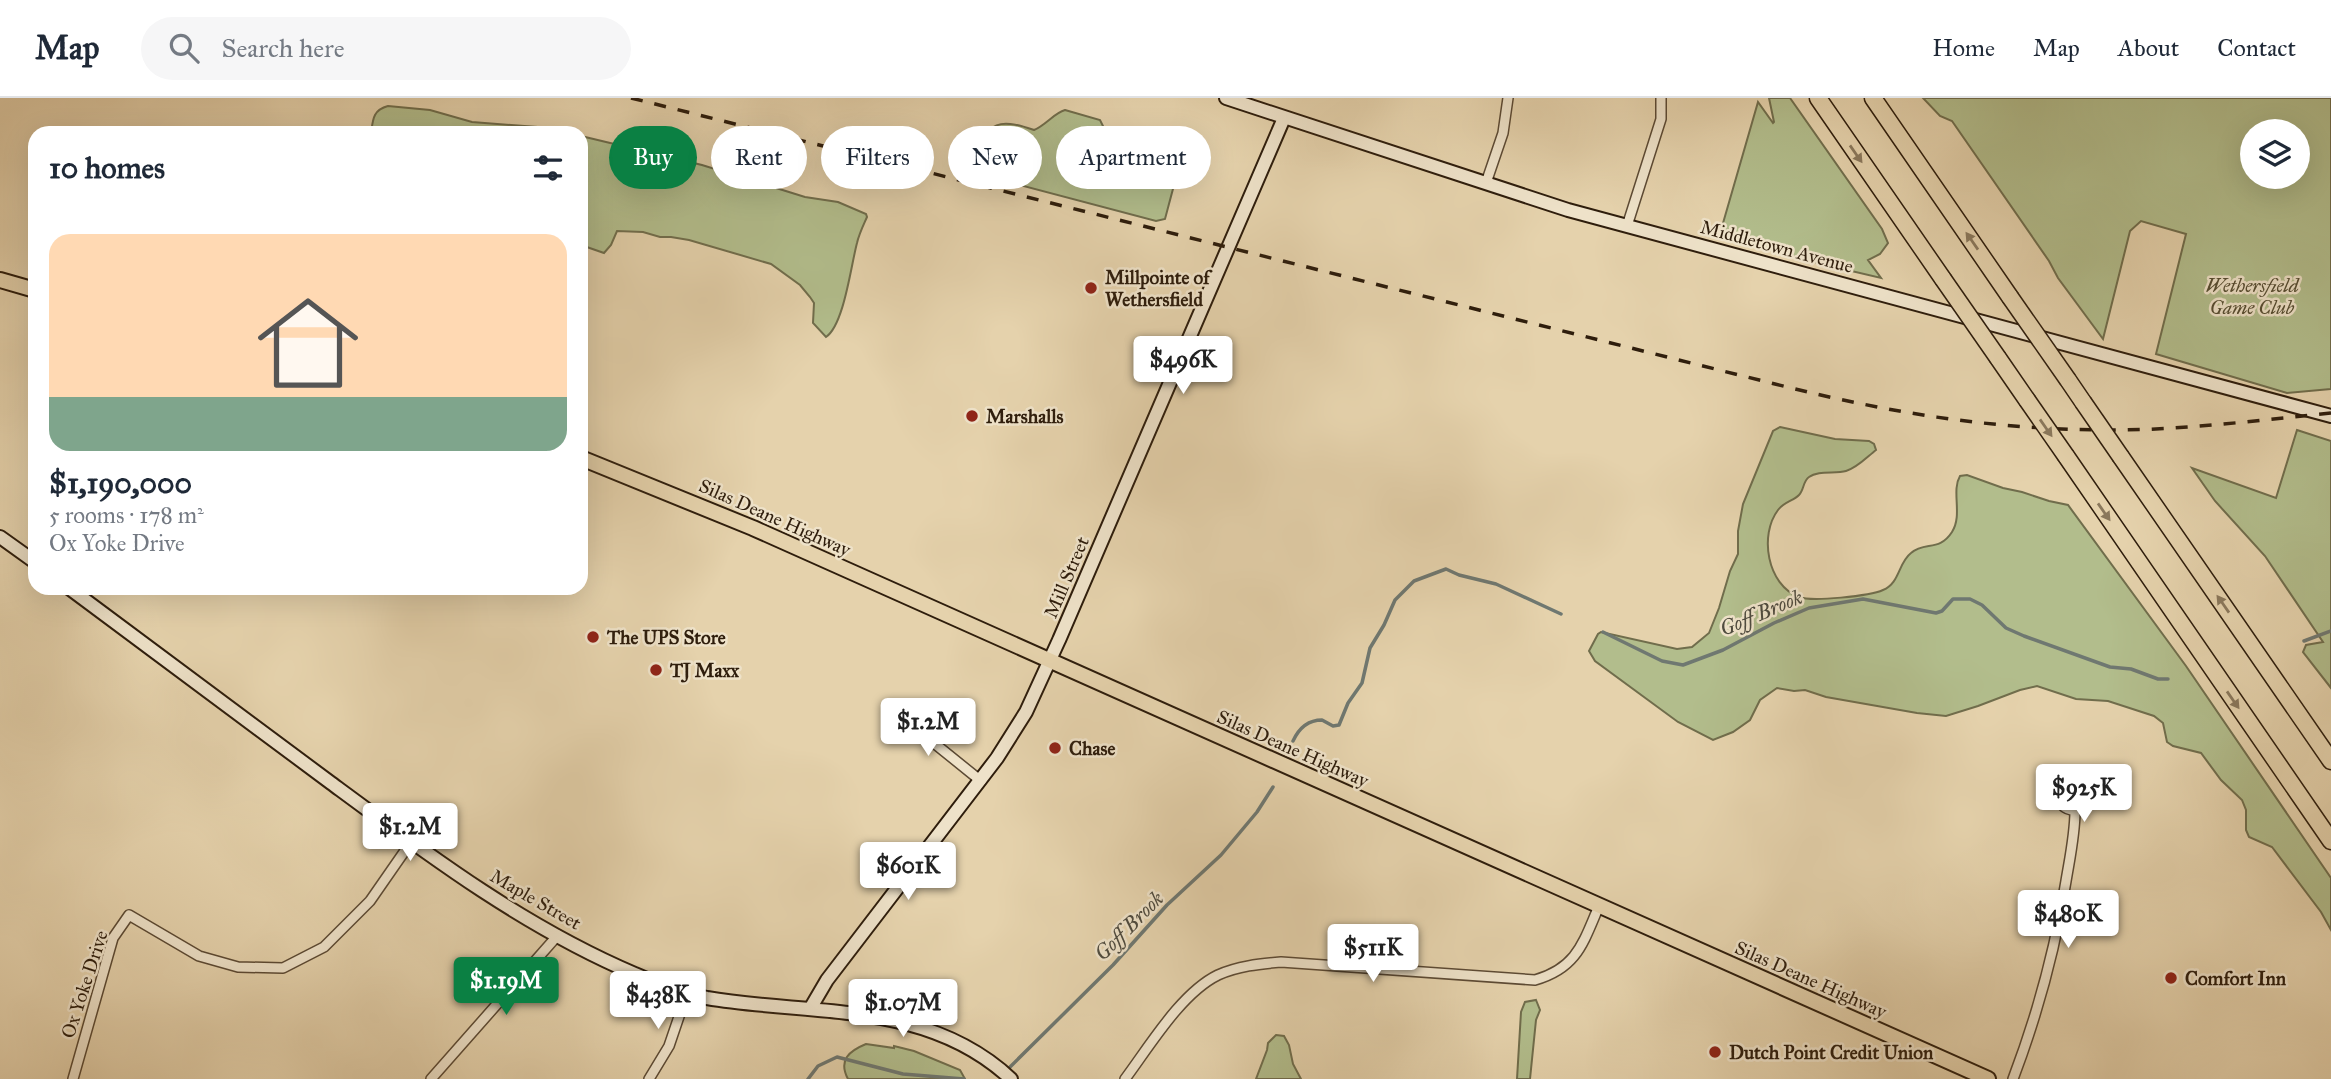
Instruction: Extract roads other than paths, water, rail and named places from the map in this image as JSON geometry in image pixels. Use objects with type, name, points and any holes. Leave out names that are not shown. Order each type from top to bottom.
[{"type":"highway","points":[[1818,98],[2331,841]]},
{"type":"highway","points":[[1873,98],[2331,761]]},
{"type":"main road","points":[[0,279],[28,288]]},
{"type":"main road","name":"Silas Deane Highway","points":[[588,461],[740,522],[1988,1079]]},
{"type":"street","name":"Middletown Avenue","points":[[1226,98],[1569,210],[2327,415]]},
{"type":"street","points":[[1486,183],[1503,133],[1508,98]]},
{"type":"street","points":[[1627,226],[1661,119],[1661,98]]},
{"type":"street","name":"Mill Street","points":[[810,1009],[827,980],[981,781],[1013,734],[1050,660],[1284,118]]},
{"type":"street","points":[[0,537],[28,557]]},
{"type":"street","name":"Maple Street","points":[[78,595],[411,842],[507,907],[558,936],[635,974],[687,993],[709,998],[886,1018],[921,1027],[953,1038],[1010,1078]]},
{"type":"street","points":[[891,712],[981,781]]},
{"type":"street","points":[[2073,775],[2084,779],[2091,791],[2086,806],[2075,811],[2064,808],[2056,794],[2059,783],[2073,775]]},
{"type":"street","points":[[2013,1079],[2035,1020],[2050,967],[2065,890],[2075,811]]},
{"type":"street","name":"Ox Yoke Drive","points":[[73,1079],[113,938],[129,915],[199,956],[238,967],[283,968],[324,947],[370,901],[411,842]]},
{"type":"street","points":[[1125,1079],[1183,1003],[1192,993],[1217,976],[1249,965],[1281,962],[1535,980],[1564,968],[1573,959],[1599,906]]},
{"type":"street","points":[[431,1079],[558,936]]},
{"type":"street","points":[[649,1079],[669,1046],[687,993]]},
{"type":"waterway","name":"Goff Brook","points":[[1293,741],[1298,732],[1312,721],[1322,720],[1333,726],[1339,725],[1348,703],[1362,683],[1370,648],[1395,600],[1414,581],[1446,569],[1496,584],[1561,614]]},
{"type":"waterway","name":"Goff Brook","points":[[1603,632],[1662,661],[1683,665],[1723,650],[1809,608],[1863,599],[1936,613],[1942,611],[1953,599],[1970,599],[1982,605],[2006,628],[2024,636],[2110,667],[2131,669],[2158,679],[2168,679]]},
{"type":"waterway","name":"Goff Brook","points":[[2304,641],[2331,631]]},
{"type":"waterway","name":"Goff Brook","points":[[1007,1070],[1113,965],[1167,905],[1221,855],[1257,812],[1273,787]]},
{"type":"waterway","name":"Goff Brook","points":[[808,1079],[818,1066],[837,1057],[903,1074],[964,1079]]},
{"type":"railway","points":[[631,98],[1775,384],[1901,411],[2026,427],[2113,430],[2195,426],[2331,413]]},
{"type":"place","name":"Millpointe of Wethersfield","points":[[1091,288]]},
{"type":"place","name":"Marshalls","points":[[972,416]]},
{"type":"place","name":"The UPS Store","points":[[593,637]]},
{"type":"place","name":"TJ Maxx","points":[[656,670]]},
{"type":"place","name":"Chase","points":[[1055,748]]},
{"type":"place","name":"Comfort Inn","points":[[2171,978]]},
{"type":"place","name":"Dutch Point Credit Union","points":[[1715,1052]]},
{"type":"park label","name":"Wethersfield Game Club","points":[[2252,296]]}]
